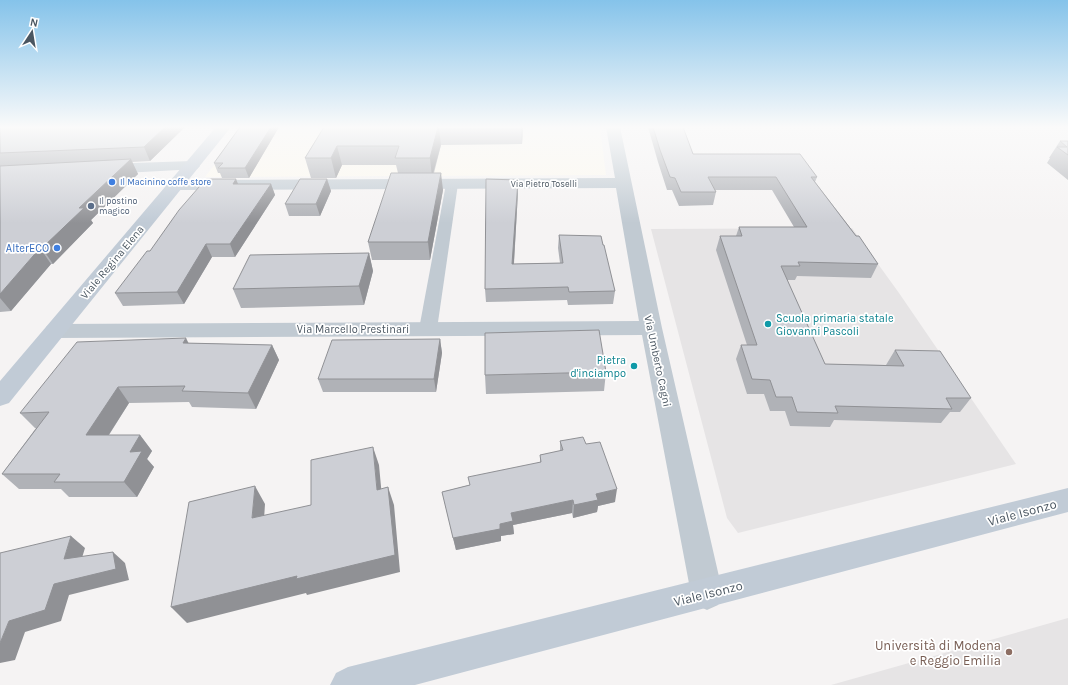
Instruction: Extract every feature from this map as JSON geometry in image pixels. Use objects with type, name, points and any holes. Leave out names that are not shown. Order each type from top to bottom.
[{"type":"main road","name":"Viale Regina Elena","points":[[0,397],[198,159]]},
{"type":"main road","name":"Viale Isonzo","points":[[348,685],[707,594],[1068,500]]},
{"type":"street","name":"Via Umberto Cagni","points":[[619,159],[651,328],[707,594]]},
{"type":"street","points":[[92,170],[192,166]]},
{"type":"street","name":"Via Pietro Toselli","points":[[176,185],[624,183]]},
{"type":"street","name":"Via Marcello Prestinari","points":[[55,331],[651,328]]},
{"type":"lane","points":[[428,329],[452,184]]},
{"type":"shaded area","points":[[219,159],[604,159],[606,175],[205,177]]},
{"type":"shaded area","points":[[852,228],[899,293],[1016,464],[738,533],[727,518],[651,229]]},
{"type":"shaded area","name":"Università di Modena e Reggio Emilia","points":[[1068,618],[1068,685],[831,685]]},
{"type":"building","points":[[131,159],[79,208],[84,208],[42,248],[40,248],[0,294],[0,166]]},
{"type":"building","points":[[217,159],[251,159],[245,168],[218,168],[223,163],[214,163]]},
{"type":"building","points":[[663,159],[804,159],[817,177],[811,177],[856,236],[859,236],[878,264],[798,262],[800,266],[781,266],[825,364],[904,366],[895,350],[940,351],[971,398],[946,398],[952,409],[835,406],[838,413],[797,412],[792,397],[776,397],[770,380],[752,379],[741,345],[757,345],[720,236],[742,236],[739,227],[807,227],[776,177],[708,177],[716,192],[681,192],[675,178],[670,177]]},
{"type":"building","points":[[391,173],[441,173],[428,242],[368,242]]},
{"type":"building","points":[[206,179],[236,179],[233,184],[271,184],[230,244],[206,244],[177,292],[115,293],[147,251],[150,251],[179,210]]},
{"type":"building","points":[[300,179],[327,179],[316,204],[285,204]]},
{"type":"building","points":[[486,179],[518,180],[512,264],[563,263],[559,235],[601,236],[615,291],[569,292],[568,287],[485,289]]},
{"type":"building","points":[[369,253],[359,286],[233,289],[250,255]]},
{"type":"building","points":[[599,330],[606,372],[485,375],[485,333]]},
{"type":"building","points":[[186,338],[183,343],[272,345],[248,393],[182,391],[185,386],[118,387],[86,435],[140,435],[130,452],[142,451],[124,482],[54,482],[60,474],[2,474],[49,412],[20,413],[77,342]]},
{"type":"building","points":[[440,339],[434,379],[318,379],[332,340]]},
{"type":"building","points":[[583,437],[586,444],[600,442],[617,489],[596,494],[598,500],[574,505],[573,500],[511,513],[513,521],[500,524],[500,529],[453,538],[442,492],[470,485],[468,477],[541,462],[540,455],[563,450],[560,441]]},
{"type":"building","points":[[373,447],[377,490],[388,487],[395,555],[296,579],[297,576],[171,607],[189,502],[255,486],[252,518],[311,505],[311,460]]},
{"type":"building","points":[[71,536],[64,559],[113,552],[116,569],[54,584],[45,610],[9,621],[0,643],[0,553]]},
{"type":"place","name":"Il Macinino coffe store","points":[[112,182]]},
{"type":"place","name":"Il postino magico","points":[[91,206]]},
{"type":"place","name":"AlterECO","points":[[57,248]]},
{"type":"place","name":"Scuola primaria statale Giovanni Pascoli","points":[[768,324]]},
{"type":"place","name":"Pietra d'inciampo","points":[[634,366]]},
{"type":"place","name":"Università di Modena e Reggio Emilia","points":[[1009,652]]}]
